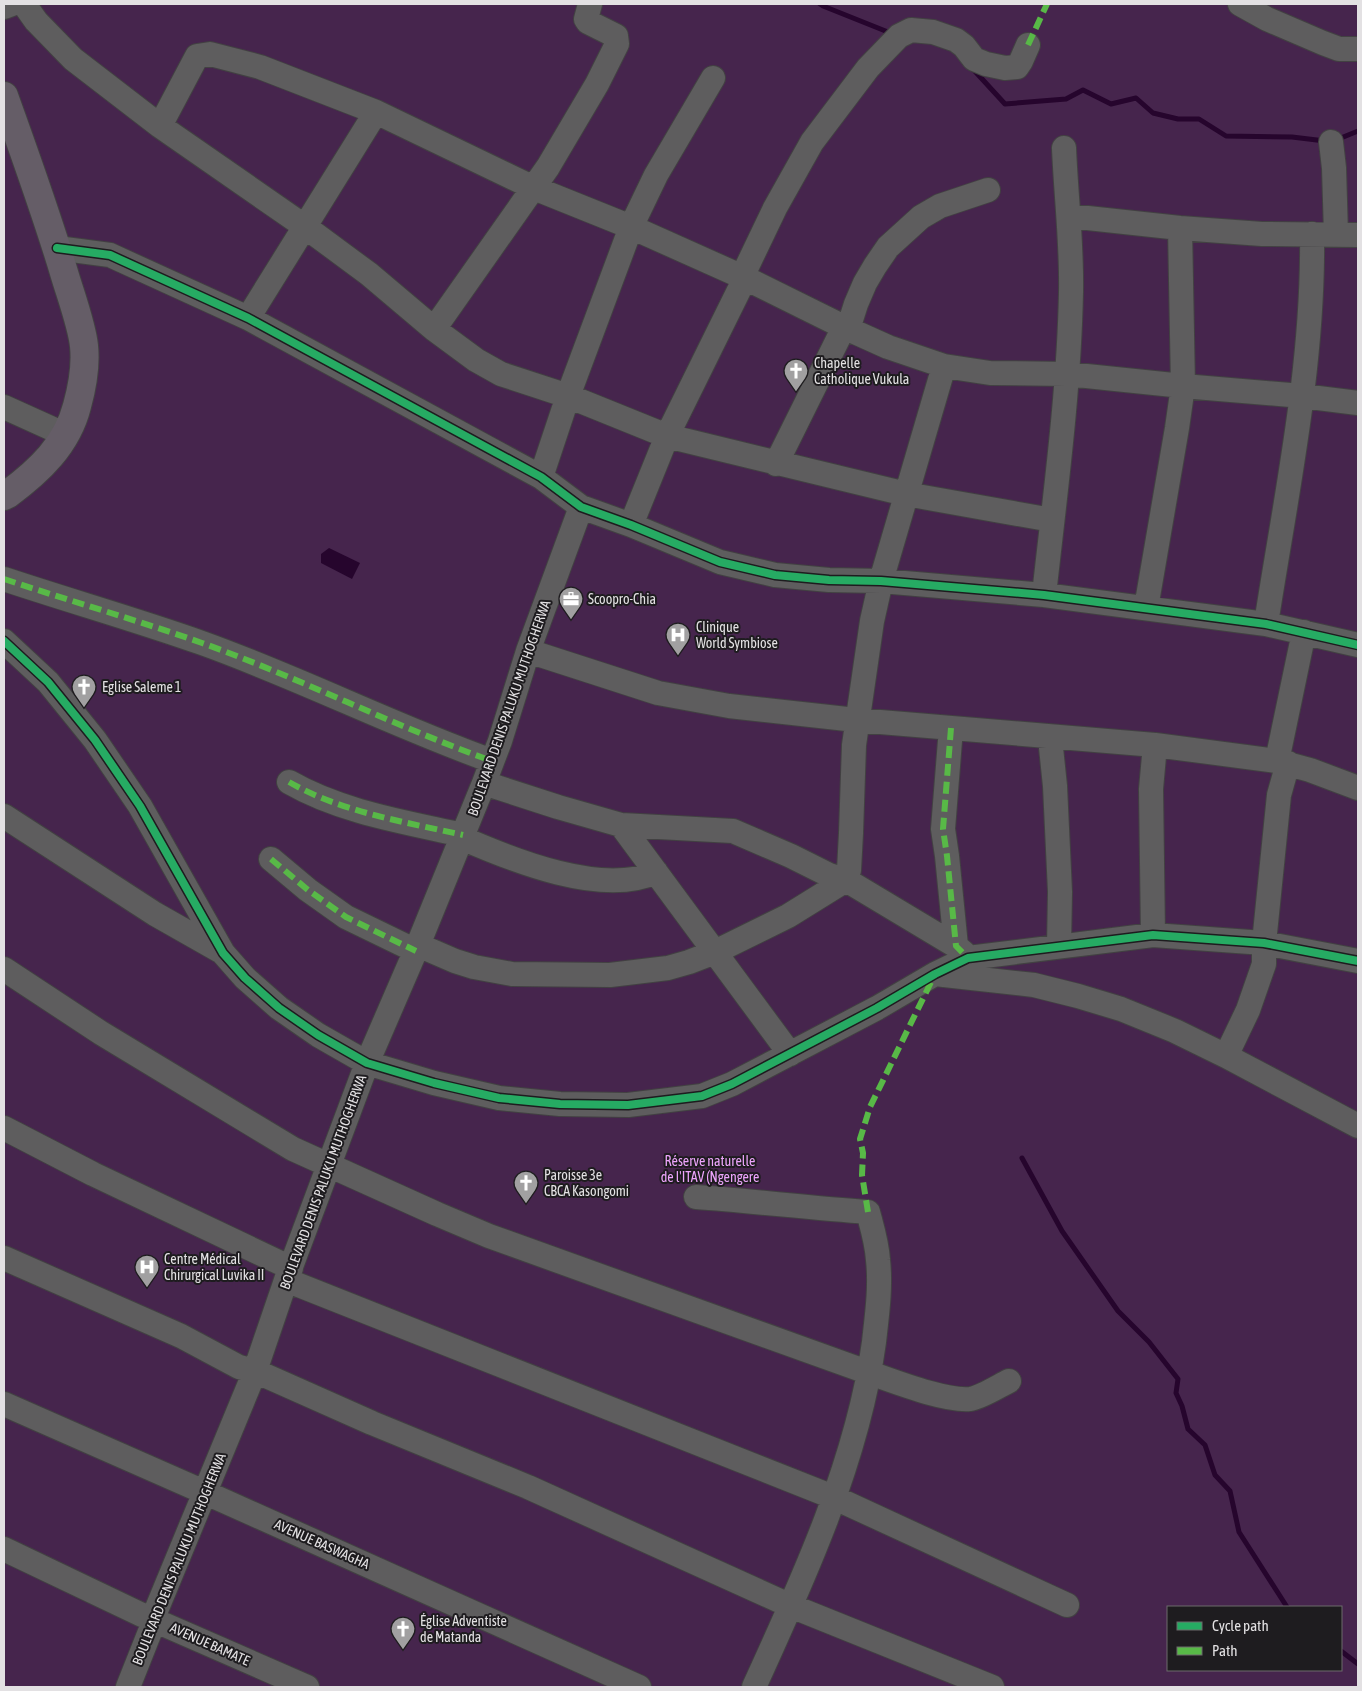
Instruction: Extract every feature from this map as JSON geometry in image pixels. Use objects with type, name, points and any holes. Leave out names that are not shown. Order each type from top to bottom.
[{"type":"highway","points":[[4,96],[57,248],[74,304],[84,346],[82,378],[77,407],[66,435],[34,475],[4,496]]},
{"type":"street","points":[[4,7],[12,4]]},
{"type":"street","points":[[24,4],[36,21],[73,59],[160,126],[304,226],[369,274],[434,329],[476,360],[501,374],[568,396],[667,436],[776,464],[906,494],[1052,520]]},
{"type":"street","points":[[434,329],[534,188],[597,84],[618,44],[616,36],[588,22],[586,19],[590,4]]},
{"type":"street","points":[[1240,4],[1266,19],[1323,43],[1340,48],[1358,49]]},
{"type":"street","points":[[631,524],[667,436],[744,278],[775,208],[812,142],[868,68],[899,36],[911,30],[933,32],[956,40],[964,46],[974,59],[1005,68],[1017,67],[1028,45]]},
{"type":"street","points":[[160,126],[197,56],[210,54],[260,67],[376,112],[534,188],[631,226],[888,347],[944,366],[990,373],[1067,374],[1358,403]]},
{"type":"street","points":[[541,477],[568,396],[631,226],[656,176],[713,78]]},
{"type":"street","points":[[248,318],[376,112]]},
{"type":"street","points":[[1069,216],[1180,228],[1262,234],[1347,235],[1331,142]]},
{"type":"street","points":[[1044,595],[1067,374],[1071,290],[1069,216],[1064,148]]},
{"type":"street","points":[[776,464],[846,328],[865,283],[888,247],[921,217],[940,206],[988,190]]},
{"type":"street","points":[[1146,608],[1183,386],[1180,228]]},
{"type":"street","points":[[1266,624],[1307,358],[1312,234]]},
{"type":"street","points":[[57,248],[110,255],[248,318],[541,477],[581,507],[631,524],[720,562],[775,575],[829,580],[881,581],[1044,595],[1146,608],[1266,624],[1358,645]]},
{"type":"street","points":[[272,859],[308,890],[346,917],[417,948],[474,967],[512,974],[610,976],[668,968],[715,952],[805,907],[846,880],[849,870],[856,720],[872,621],[881,581],[944,366]]},
{"type":"street","points":[[4,408],[66,435]]},
{"type":"street","name":"BOULEVARD DENIS PALUKU MUTHOGHERWA","points":[[128,1687],[155,1619],[152,1618],[255,1372],[288,1274],[367,1063],[417,948],[484,783],[528,651],[581,507]]},
{"type":"street","points":[[4,580],[202,643],[384,719],[404,725],[458,749],[492,761]]},
{"type":"street","points":[[1226,1056],[1248,1010],[1264,964],[1264,943],[1282,762],[1304,632]]},
{"type":"street","points":[[4,642],[48,682],[95,740],[140,806],[223,953],[245,978],[279,1008],[318,1035],[367,1063],[434,1083],[499,1098],[560,1104],[628,1105],[702,1096],[732,1084],[877,1008],[935,974],[962,952]]},
{"type":"street","points":[[528,651],[658,693],[729,706],[1050,738],[1155,745],[1282,762],[1358,788]]},
{"type":"street","points":[[951,728],[943,829],[962,952]]},
{"type":"street","points":[[1050,738],[1055,786],[1060,892],[1059,946]]},
{"type":"street","points":[[1153,935],[1151,790],[1155,745]]},
{"type":"street","points":[[289,782],[309,793],[375,815],[463,837],[548,870],[578,876],[625,880],[645,877],[656,872]]},
{"type":"street","points":[[484,783],[621,825],[733,831],[829,875],[846,880],[962,952],[1059,946],[1153,935],[1264,943],[1358,961]]},
{"type":"street","points":[[4,816],[155,914],[223,953]]},
{"type":"street","points":[[621,825],[790,1054]]},
{"type":"street","points":[[4,969],[101,1033],[284,1144],[329,1167],[489,1236],[922,1390],[972,1399],[1009,1381]]},
{"type":"street","points":[[935,974],[1034,986],[1078,996],[1121,1009],[1175,1031],[1226,1056],[1358,1126]]},
{"type":"street","points":[[4,1128],[288,1274],[834,1497],[1068,1605]]},
{"type":"street","points":[[696,1197],[868,1212],[874,1233],[878,1260],[878,1307],[870,1373],[854,1436],[834,1497],[791,1606],[754,1687]]},
{"type":"street","points":[[4,1258],[181,1336],[240,1367],[528,1487],[791,1606],[992,1687]]},
{"type":"street","name":"AVENUE BASWAGHA","points":[[4,1404],[639,1687]]},
{"type":"street","name":"AVENUE BAMATE","points":[[4,1549],[307,1687]]},
{"type":"green space","name":"Réserve naturelle de l'ITAV (Ngengere","points":[[4,4],[1358,4],[1358,1687],[4,1687]]},
{"type":"shaded area","points":[[329,548],[360,563],[352,579],[321,563],[321,554]]},
{"type":"waterway","points":[[820,4],[893,34]]},
{"type":"waterway","points":[[972,68],[1005,104],[1066,99],[1083,90],[1111,104],[1136,98],[1153,113],[1178,119],[1199,119],[1226,136],[1292,137],[1325,141]]},
{"type":"waterway","points":[[1336,140],[1358,131]]},
{"type":"waterway","points":[[1022,1158],[1062,1231],[1118,1311],[1149,1342],[1178,1379],[1176,1393],[1182,1406],[1188,1429],[1205,1445],[1215,1475],[1230,1491],[1239,1532],[1286,1606]]},
{"type":"waterway","points":[[1342,1652],[1358,1664]]},
{"type":"marked path","points":[[1028,45],[1047,4]]},
{"type":"marked path","points":[[4,579],[202,643],[275,671],[419,733],[492,761]]},
{"type":"marked path","points":[[951,728],[943,829],[956,946],[968,958]]},
{"type":"marked path","points":[[289,782],[352,809],[463,835]]},
{"type":"marked path","points":[[271,859],[308,890],[346,917],[416,951]]},
{"type":"marked path","points":[[868,1212],[862,1175],[863,1153],[860,1139],[870,1107],[934,976]]},
{"type":"cycle path","points":[[57,248],[110,255],[248,318],[541,477],[581,507],[631,525],[720,562],[775,575],[829,580],[881,581],[1044,595],[1266,624],[1358,645]]},
{"type":"cycle path","points":[[4,641],[48,682],[95,740],[140,806],[223,953],[245,978],[279,1008],[318,1035],[367,1063],[434,1083],[499,1098],[560,1104],[628,1105],[702,1096],[732,1084],[968,958],[1153,935],[1264,943],[1358,961]]},
{"type":"place","name":"Chapelle Catholique Vukula","points":[[796,392]]},
{"type":"place","name":"Scoopro-Chia","points":[[571,620]]},
{"type":"place","name":"Clinique World Symbiose","points":[[678,656]]},
{"type":"place","name":"Eglise Saleme 1","points":[[84,708]]},
{"type":"place","name":"Paroisse 3e CBCA Kasongomi","points":[[526,1204]]},
{"type":"place","name":"Centre Médical Chirurgical Luvika II","points":[[147,1288]]},
{"type":"place","name":"Église Adventiste de Matanda","points":[[403,1650]]}]
